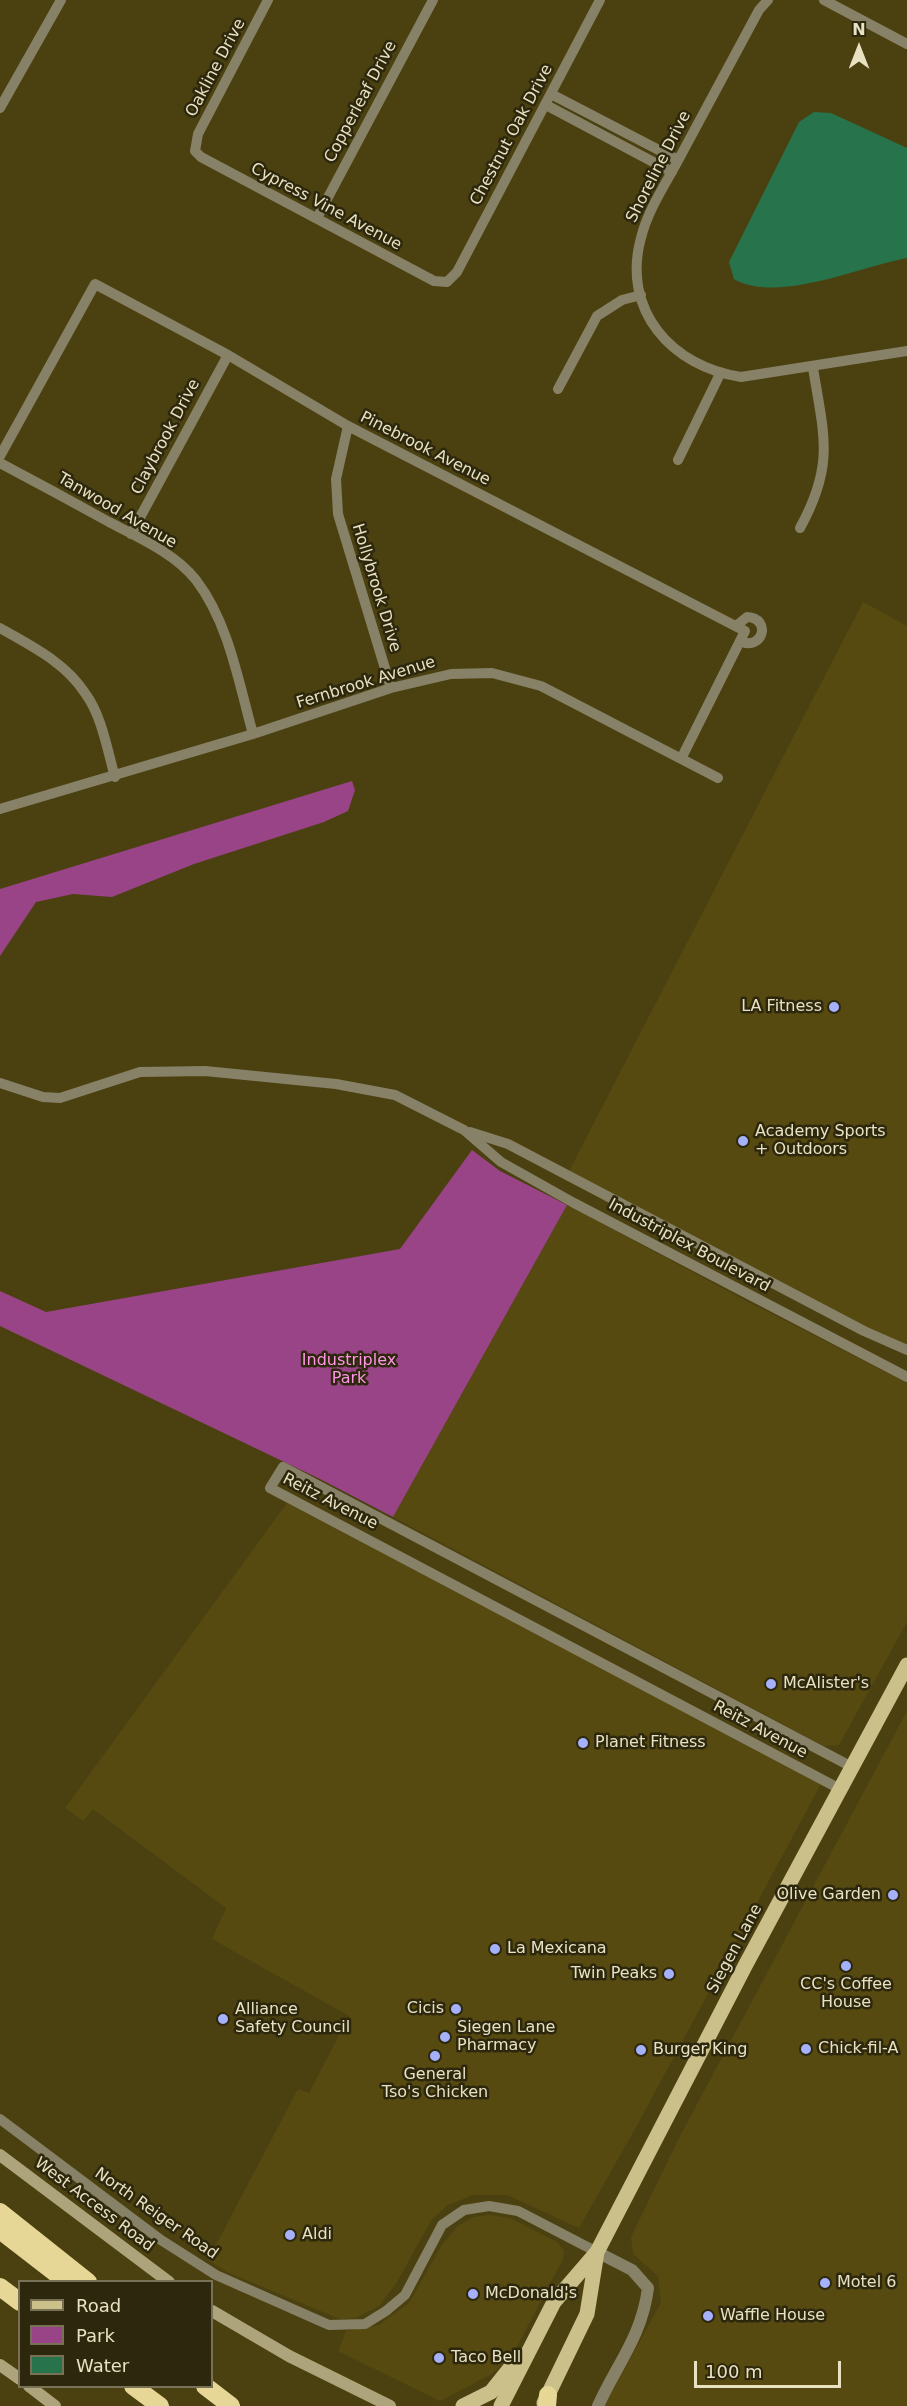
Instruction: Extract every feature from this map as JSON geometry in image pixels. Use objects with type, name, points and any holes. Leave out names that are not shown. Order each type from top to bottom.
[{"type":"highway","points":[[0,2212],[85,2280]]},
{"type":"highway","points":[[0,2230],[64,2280]]},
{"type":"highway","points":[[0,2287],[18,2301]]},
{"type":"highway","points":[[0,2292],[18,2302]]},
{"type":"highway","points":[[136,2388],[160,2406]]},
{"type":"main road","name":"Siegen Lane","points":[[501,2406],[554,2302],[597,2252],[907,1665]]},
{"type":"main road","name":"West Access Road","points":[[0,2155],[166,2280]]},
{"type":"main road","name":"Siegen Lane","points":[[546,2402],[587,2314],[597,2252]]},
{"type":"main road","points":[[213,2312],[289,2356],[390,2406]]},
{"type":"main road","points":[[463,2406],[491,2392],[534,2342]]},
{"type":"main road","points":[[0,2365],[18,2378]]},
{"type":"main road","points":[[32,2388],[55,2406]]},
{"type":"street","points":[[0,108],[61,0]]},
{"type":"street","name":"Oakline Drive","points":[[195,151],[198,134],[268,0]]},
{"type":"street","name":"Copperleaf Drive","points":[[317,218],[433,0]]},
{"type":"street","name":"Chestnut Oak Drive","points":[[447,282],[457,272],[600,0]]},
{"type":"street","name":"Shoreline Drive","points":[[768,0],[757,5],[649,216],[637,259],[641,295],[657,331],[669,345],[684,358],[720,374],[741,377],[813,368],[907,351]]},
{"type":"street","points":[[824,0],[907,44]]},
{"type":"street","points":[[552,94],[678,160]]},
{"type":"street","points":[[546,105],[672,172]]},
{"type":"street","name":"Cypress Vine Avenue","points":[[195,151],[201,157],[434,281],[447,282]]},
{"type":"street","name":"Pinebrook Avenue","points":[[0,456],[95,284],[228,355],[348,426],[740,633],[682,757]]},
{"type":"street","points":[[558,389],[597,316],[622,300],[641,295]]},
{"type":"street","name":"Claybrook Drive","points":[[131,534],[228,355]]},
{"type":"street","points":[[800,528],[817,498],[825,450],[813,368]]},
{"type":"street","points":[[678,460],[720,374]]},
{"type":"street","name":"Hollybrook Drive","points":[[348,426],[336,479],[338,514],[391,688]]},
{"type":"street","name":"Tanwood Avenue","points":[[0,463],[131,534],[168,556],[196,579],[215,611],[253,734]]},
{"type":"street","points":[[0,628],[61,666],[86,693],[99,723],[115,777]]},
{"type":"street","name":"Fernbrook Avenue","points":[[0,810],[253,734],[391,688],[451,674],[492,673],[541,686],[682,757],[718,778]]},
{"type":"street","name":"Industriplex Boulevard","points":[[0,1083],[43,1097],[60,1098],[104,1082],[149,1071],[205,1071],[379,1090],[433,1113],[464,1130],[511,1168],[907,1377]]},
{"type":"street","name":"Industriplex Boulevard","points":[[464,1130],[508,1144],[864,1330],[907,1350]]},
{"type":"street","name":"Reitz Avenue","points":[[840,1789],[270,1488],[283,1467],[852,1767]]},
{"type":"street","name":"North Reiger Road","points":[[0,2119],[162,2240],[216,2275],[329,2325],[365,2324],[386,2312],[405,2295],[442,2225],[465,2210],[489,2206],[518,2211],[597,2252]]},
{"type":"street","points":[[597,2252],[632,2270],[648,2288],[645,2312],[635,2339],[598,2406]]},
{"type":"shaded area","points":[[863,602],[907,626],[907,1348],[567,1175]]},
{"type":"shaded area","points":[[567,1205],[907,1383],[907,1622],[839,1745],[824,1746],[393,1517]]},
{"type":"shaded area","points":[[287,1503],[821,1784],[640,2120],[579,2228],[507,2195],[472,2195],[448,2205],[432,2219],[397,2282],[379,2306],[355,2318],[340,2319],[227,2272],[208,2260],[298,2089],[309,2093],[349,2016],[212,1939],[226,1908],[93,1809],[83,1821],[65,1808]]},
{"type":"shaded area","points":[[907,1711],[907,2406],[604,2406],[661,2303],[658,2276],[633,2254],[631,2237],[679,2138]]},
{"type":"shaded area","points":[[490,2215],[510,2218],[557,2242],[564,2251],[563,2259],[512,2356],[492,2374],[440,2401],[338,2351],[346,2331],[379,2325],[409,2303],[442,2245],[458,2226],[474,2217]]},
{"type":"green space","points":[[352,781],[355,790],[348,811],[324,822],[194,864],[112,897],[73,894],[36,902],[0,956],[0,889]]},
{"type":"green space","name":"Industriplex Park","points":[[472,1150],[500,1171],[567,1205],[393,1517],[322,1480],[0,1326],[0,1291],[46,1312],[400,1249]]},
{"type":"water","points":[[814,112],[831,113],[907,148],[907,258],[795,286],[772,288],[752,286],[734,279],[729,262],[799,122]]},
{"type":"place","name":"LA Fitness","points":[[834,1007]]},
{"type":"place","name":"Academy Sports + Outdoors","points":[[743,1141]]},
{"type":"place","name":"McAlister's","points":[[771,1684]]},
{"type":"place","name":"Planet Fitness","points":[[583,1743]]},
{"type":"place","name":"Olive Garden","points":[[893,1895]]},
{"type":"place","name":"La Mexicana","points":[[495,1949]]},
{"type":"place","name":"CC's Coffee House","points":[[846,1966]]},
{"type":"place","name":"Twin Peaks","points":[[669,1974]]},
{"type":"place","name":"Cicis","points":[[456,2009]]},
{"type":"place","name":"Alliance Safety Council","points":[[223,2019]]},
{"type":"place","name":"Siegen Lane Pharmacy","points":[[445,2037]]},
{"type":"place","name":"Chick-fil-A","points":[[806,2049]]},
{"type":"place","name":"Burger King","points":[[641,2050]]},
{"type":"place","name":"General Tso's Chicken","points":[[435,2056]]},
{"type":"place","name":"Aldi","points":[[290,2235]]},
{"type":"place","name":"Motel 6","points":[[825,2283]]},
{"type":"place","name":"McDonald's","points":[[473,2294]]},
{"type":"place","name":"Waffle House","points":[[708,2316]]},
{"type":"place","name":"Taco Bell","points":[[439,2358]]}]
